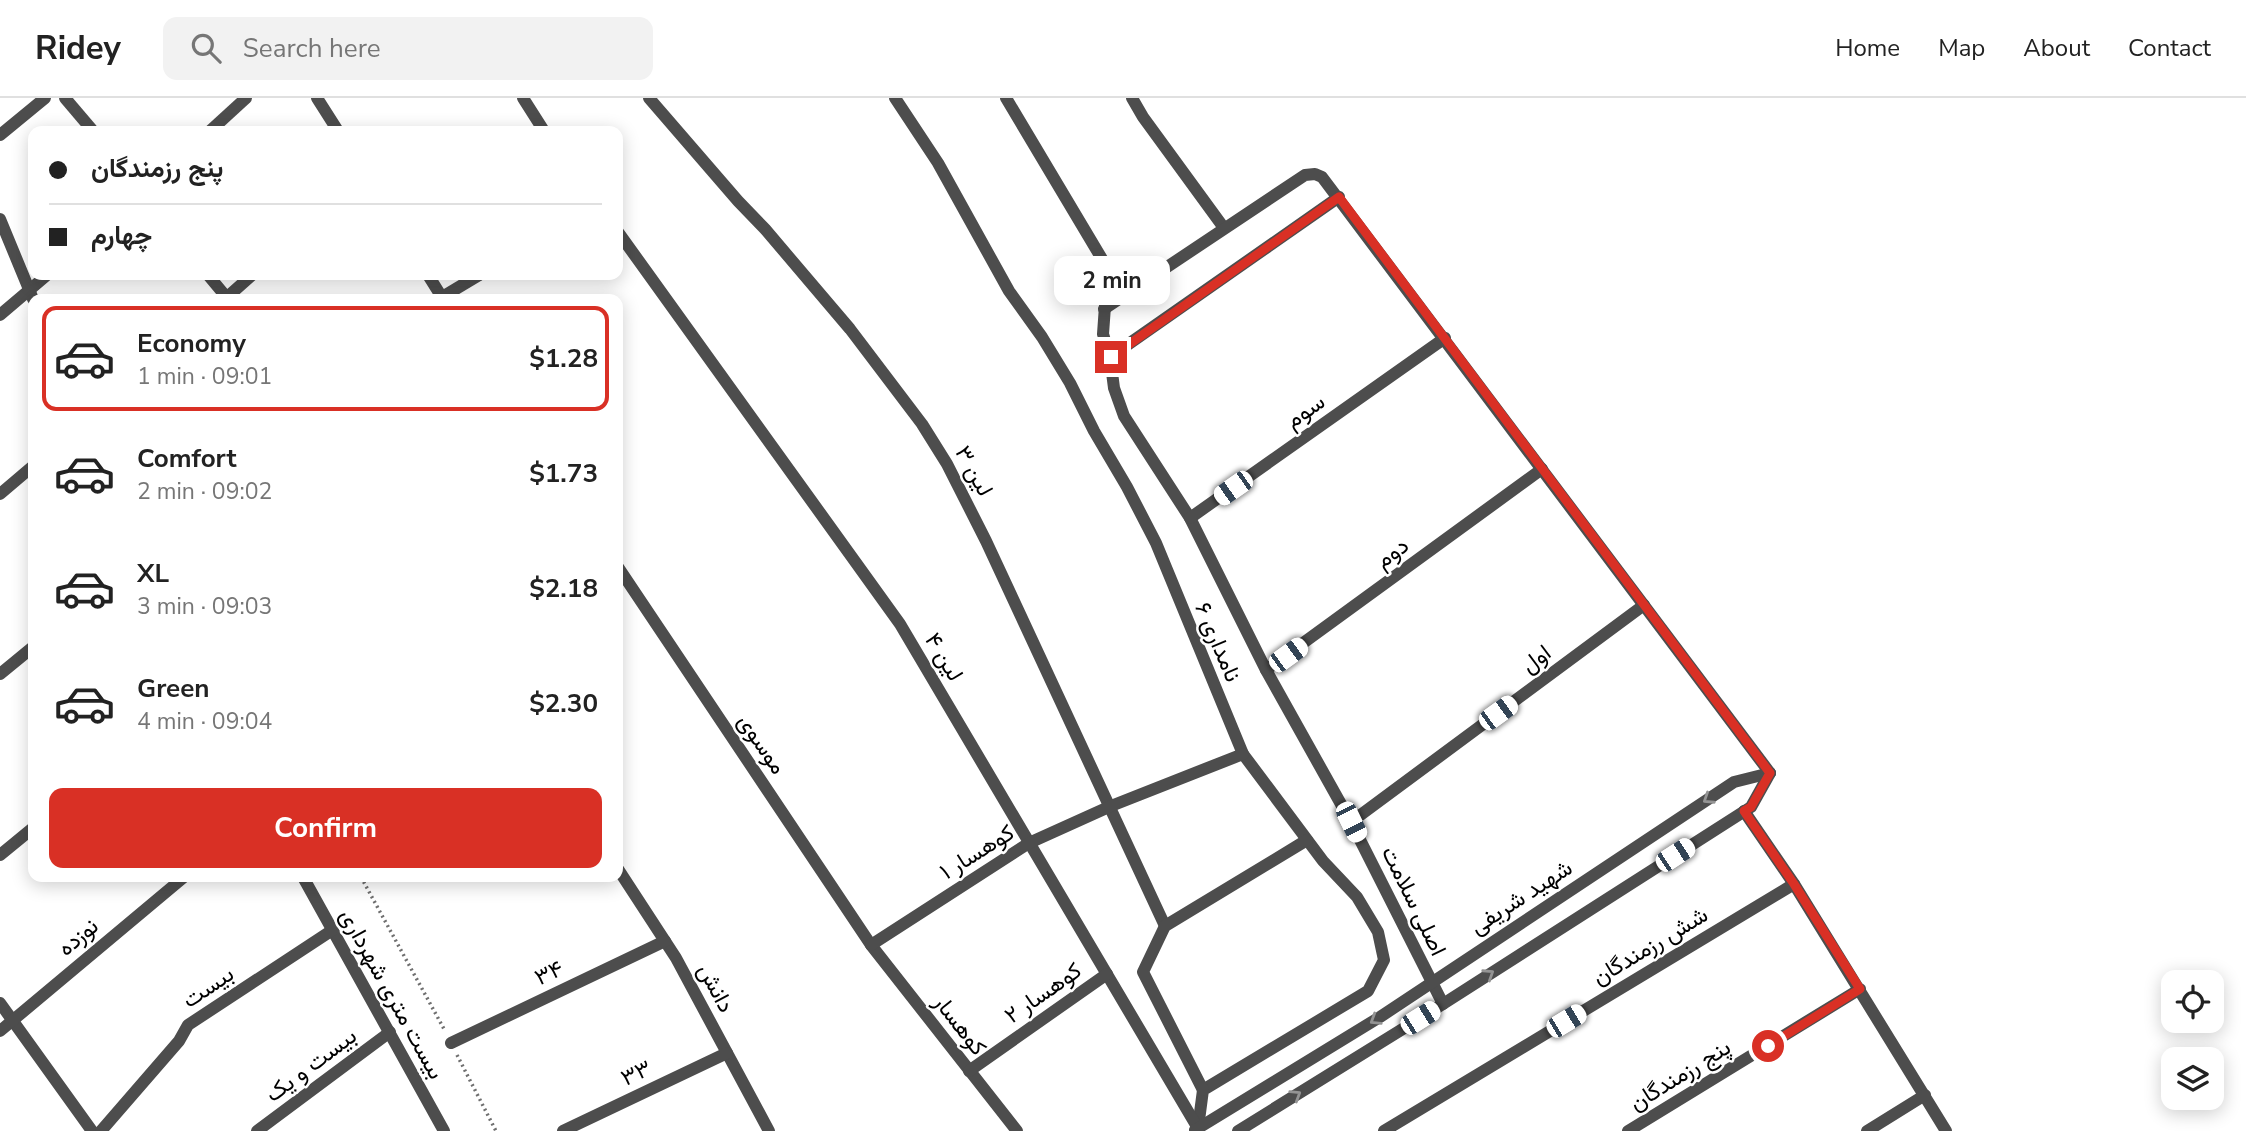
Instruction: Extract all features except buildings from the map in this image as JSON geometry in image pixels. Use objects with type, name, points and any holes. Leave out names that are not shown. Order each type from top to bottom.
[{"type":"street","points":[[0,135],[45,98]]},
{"type":"street","points":[[65,98],[89,126]]},
{"type":"street","points":[[215,126],[246,98]]},
{"type":"street","points":[[317,98],[335,126]]},
{"type":"street","points":[[523,98],[541,126]]},
{"type":"street","name":"لین ۳","points":[[649,98],[850,329],[922,424],[968,503],[1165,926]]},
{"type":"street","name":"نامداری ۶","points":[[895,98],[938,163],[1009,291],[1070,383],[1127,487],[1156,543],[1243,754],[1323,862],[1357,897],[1378,932],[1384,960],[1368,991],[1203,1090]]},
{"type":"street","name":"اصلی سلامت","points":[[1006,98],[1105,264],[1107,278],[1103,334],[1111,357],[1114,388],[1125,416],[1190,518],[1266,670],[1351,822],[1443,1004]]},
{"type":"street","points":[[1132,98],[1224,228]]},
{"type":"street","points":[[1104,309],[1305,175],[1315,174],[1322,177],[1770,773]]},
{"type":"street","points":[[1111,357],[1339,197]]},
{"type":"street","points":[[0,219],[31,294]]},
{"type":"street","name":"لین ۴","points":[[623,239],[900,624],[1197,1130]]},
{"type":"street","points":[[32,294],[43,280]]},
{"type":"street","points":[[231,294],[247,280]]},
{"type":"street","points":[[448,294],[471,280]]},
{"type":"street","points":[[0,315],[28,297]]},
{"type":"street","name":"سوم","points":[[1190,518],[1445,338]]},
{"type":"street","name":"دوم","points":[[1266,670],[1542,469]]},
{"type":"street","points":[[0,494],[28,470]]},
{"type":"street","name":"موسوی","points":[[623,574],[871,945]]},
{"type":"street","name":"اول","points":[[1351,822],[1644,605]]},
{"type":"street","points":[[0,674],[28,651]]},
{"type":"street","name":"کوهسار ۱","points":[[871,945],[1029,843],[1111,806],[1243,754]]},
{"type":"street","name":"شهید شریفی","points":[[1238,1131],[1751,807],[1770,773]]},
{"type":"street","name":"شهید شریفی","points":[[1197,1130],[1380,1017],[1734,782],[1770,773]]},
{"type":"street","points":[[1744,811],[1794,884],[1946,1131]]},
{"type":"street","points":[[0,856],[28,832]]},
{"type":"street","points":[[1197,1130],[1203,1090],[1143,972],[1165,926],[1307,840]]},
{"type":"street","name":"دانش","points":[[623,877],[665,941],[769,1131]]},
{"type":"street","name":"نوزده","points":[[0,1031],[178,882]]},
{"type":"street","name":"بیست متری شهرداری","points":[[306,882],[444,1131]]},
{"type":"street","name":"شش رزمندگان","points":[[1384,1131],[1794,884]]},
{"type":"street","name":"بیست","points":[[101,1131],[179,1041],[188,1025],[331,931]]},
{"type":"street","name":"۳۴","points":[[451,1042],[665,941]]},
{"type":"street","name":"کوهسار","points":[[871,945],[1017,1131]]},
{"type":"street","name":"کوهسار ۲","points":[[969,1071],[1107,974]]},
{"type":"street","name":"پنج رزمندگان","points":[[1628,1131],[1860,989]]},
{"type":"street","points":[[0,1003],[92,1131]]},
{"type":"street","name":"بیست و یک","points":[[257,1131],[390,1032]]},
{"type":"street","name":"۳۳","points":[[563,1131],[727,1054]]},
{"type":"street","points":[[1867,1131],[1925,1096]]},
{"type":"path","points":[[364,882],[496,1131]]},
{"type":"route","points":[[1111,357],[1339,197],[1770,773],[1751,807],[1744,811],[1860,989],[1768,1046]]}]
